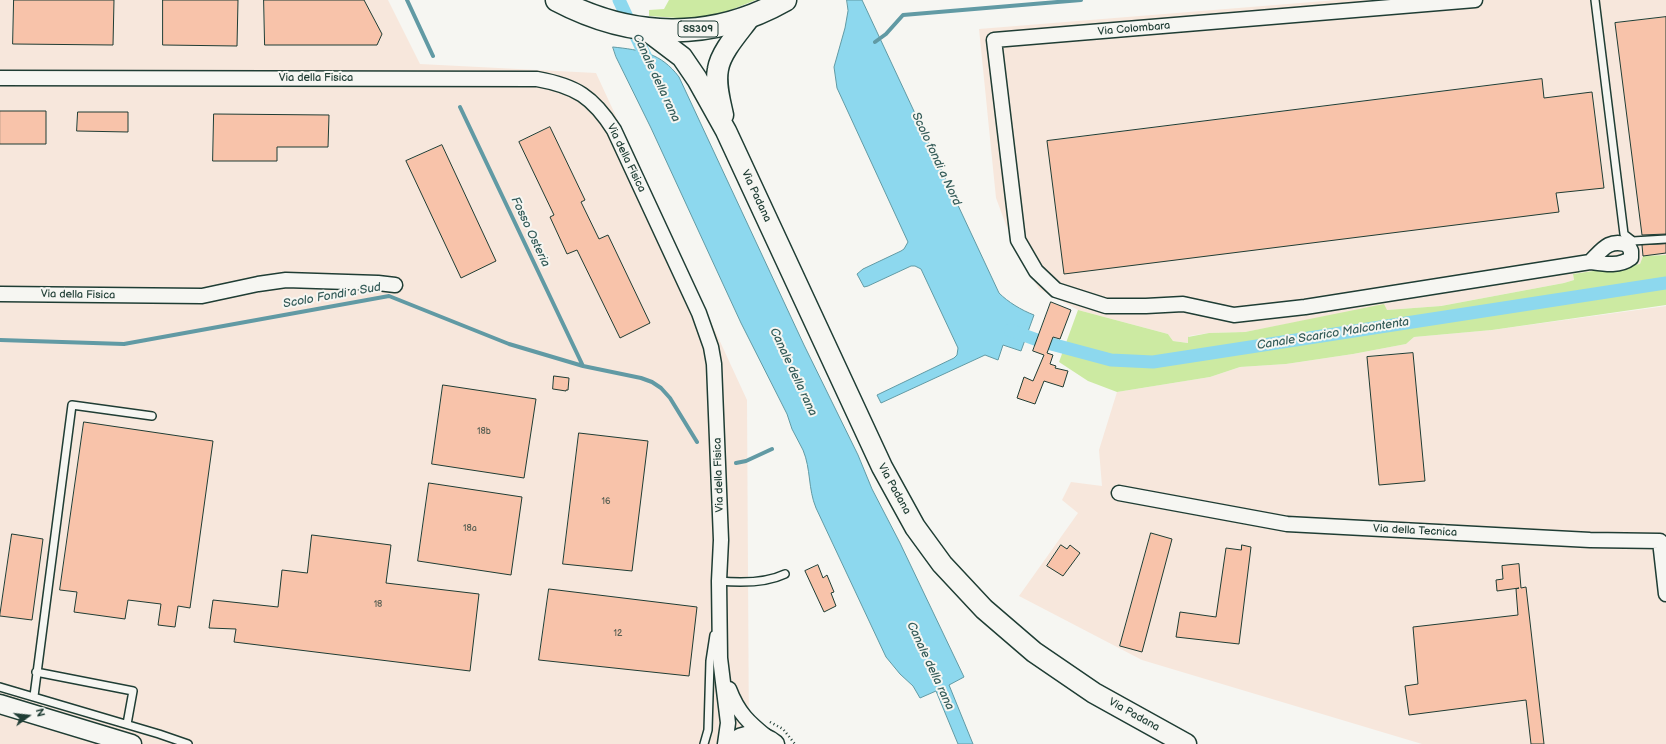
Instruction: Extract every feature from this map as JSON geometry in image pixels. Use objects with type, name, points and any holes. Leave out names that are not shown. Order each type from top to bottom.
[{"type":"main road","name":"SS309","points":[[557,0],[598,19],[621,25],[666,31],[702,29],[730,23],[750,17],[785,0]]},
{"type":"main road","name":"Via Padana","points":[[726,131],[718,90],[718,69],[727,48],[750,17]]},
{"type":"main road","name":"Via Padana","points":[[645,29],[682,57],[697,79],[726,131],[882,467],[915,527],[942,564],[984,610],[1034,652],[1094,693],[1186,744]]},
{"type":"street","name":"Via Colombara","points":[[1474,0],[1365,5],[994,40],[1018,240],[1036,271],[1056,290],[1106,306],[1183,304],[1234,315],[1305,307],[1590,262]]},
{"type":"street","name":"Via della Fisica","points":[[0,78],[537,79],[553,82],[582,93],[594,103],[614,130],[699,313],[711,347],[716,381],[721,540],[720,658],[728,723],[725,744]]},
{"type":"street","name":"Via della Fisica","points":[[0,294],[202,296],[258,284],[286,280],[395,285]]},
{"type":"street","name":"Via della Tecnica","points":[[1119,493],[1287,524],[1590,540],[1660,541],[1666,594]]},
{"type":"street","name":"Via della Fisica","points":[[720,658],[728,688],[738,710],[752,726],[773,742]]},
{"type":"street","points":[[0,704],[132,744]]},
{"type":"street","points":[[731,744],[741,737],[748,735],[763,737],[773,742]]},
{"type":"lane","points":[[1595,0],[1624,234],[1633,241],[1666,238]]},
{"type":"lane","points":[[34,696],[72,405],[152,416]]},
{"type":"lane","points":[[704,744],[708,730],[710,661],[720,585],[732,582],[774,580],[785,574]]},
{"type":"lane","points":[[36,672],[133,691],[127,724]]},
{"type":"lane","points":[[0,687],[160,734],[188,744]]},
{"type":"path","points":[[766,721],[783,729],[795,744]]},
{"type":"shaded area","points":[[0,0],[388,0],[420,64],[596,73],[747,400],[749,744],[0,744]]},
{"type":"shaded area","points":[[1337,0],[1666,0],[1666,255],[1643,256],[1640,264],[1573,274],[1574,280],[1564,283],[1441,306],[1387,310],[1308,320],[1245,332],[1209,333],[1189,336],[1189,343],[1173,341],[1168,334],[1078,310],[1039,289],[1015,249],[996,198],[979,29]]},
{"type":"shaded area","points":[[1666,306],[1666,744],[1422,744],[1142,660],[1019,596],[1078,513],[1062,500],[1071,482],[1102,486],[1099,450],[1117,392],[1210,377],[1240,367],[1286,364],[1353,354],[1406,344],[1414,337],[1492,330]]},
{"type":"green space","points":[[669,0],[756,0],[728,11],[693,19],[649,16],[649,10],[664,9]]},
{"type":"green space","points":[[1666,255],[1666,305],[1492,330],[1414,337],[1406,344],[1353,354],[1286,364],[1240,367],[1210,377],[1117,392],[1088,381],[1059,362],[1078,310],[1168,334],[1173,341],[1188,343],[1188,337],[1209,333],[1245,332],[1384,304],[1387,310],[1441,306],[1564,283],[1574,280],[1573,274],[1640,264],[1643,256]]},
{"type":"water","name":"Scolo fondi a Nord","points":[[847,0],[862,0],[999,293],[1015,306],[1034,315],[1021,351],[1003,345],[998,360],[985,355],[881,403],[877,395],[954,358],[957,355],[958,348],[921,269],[911,266],[864,287],[857,274],[863,269],[901,251],[908,242],[837,88],[834,67],[845,28],[848,11]]},
{"type":"water","points":[[613,47],[641,51],[650,54],[665,63],[679,77],[804,345],[858,455],[872,489],[900,543],[964,677],[949,685],[973,744],[958,744],[936,691],[920,698],[913,686],[900,674],[886,657],[813,501],[806,457],[792,429],[787,414],[741,323],[651,128],[616,57]]},
{"type":"building","points":[[14,0],[114,0],[113,45],[13,44]]},
{"type":"building","points":[[163,0],[238,0],[237,46],[163,45]]},
{"type":"building","points":[[264,0],[364,0],[382,34],[377,45],[265,45]]},
{"type":"building","points":[[1666,17],[1666,234],[1642,235],[1615,23]]},
{"type":"building","points":[[1542,79],[1544,98],[1592,92],[1604,188],[1556,193],[1559,212],[1064,274],[1047,141]]},
{"type":"building","points":[[0,111],[46,111],[46,144],[0,144]]},
{"type":"building","points":[[78,112],[128,112],[128,132],[77,131]]},
{"type":"building","points":[[214,114],[329,115],[328,147],[277,147],[277,161],[213,161]]},
{"type":"building","points":[[550,127],[585,200],[581,202],[599,239],[608,235],[650,323],[620,338],[577,250],[567,254],[550,217],[554,215],[519,142]]},
{"type":"building","points":[[442,145],[496,261],[461,278],[406,161]]},
{"type":"building","points":[[1666,244],[1666,253],[1643,256],[1642,245]]},
{"type":"building","points":[[1051,302],[1071,310],[1060,339],[1053,337],[1047,353],[1053,355],[1050,364],[1056,366],[1055,368],[1068,371],[1063,387],[1044,381],[1035,404],[1017,398],[1024,377],[1033,381],[1044,355],[1033,351]]},
{"type":"building","points":[[1413,353],[1425,481],[1379,485],[1367,357]]},
{"type":"building","points":[[554,376],[569,378],[568,390],[553,389]]},
{"type":"building","points":[[443,385],[536,399],[524,478],[432,464]]},
{"type":"building","points":[[84,422],[213,441],[190,608],[178,606],[175,627],[158,625],[161,604],[128,600],[125,619],[74,612],[77,592],[60,590]]},
{"type":"building","points":[[579,433],[648,441],[632,571],[563,564]]},
{"type":"building","points":[[429,483],[522,497],[511,575],[418,561]]},
{"type":"building","points":[[1151,533],[1172,539],[1142,652],[1120,646]]},
{"type":"building","points":[[12,534],[43,539],[32,620],[0,616]]},
{"type":"building","points":[[312,535],[391,545],[386,583],[479,594],[470,671],[234,642],[236,629],[209,628],[213,600],[278,607],[282,570],[307,573]]},
{"type":"building","points":[[1061,545],[1067,549],[1070,545],[1080,553],[1063,576],[1047,566]]},
{"type":"building","points":[[1242,545],[1251,547],[1239,644],[1176,637],[1180,612],[1216,617],[1226,548],[1241,550]]},
{"type":"building","points":[[1519,564],[1521,588],[1526,587],[1544,744],[1531,744],[1526,700],[1409,715],[1405,686],[1418,684],[1413,627],[1518,615],[1516,589],[1519,588],[1497,591],[1496,580],[1503,579],[1502,566]]},
{"type":"building","points":[[818,565],[823,578],[827,575],[834,592],[831,593],[836,606],[824,612],[805,571]]},
{"type":"building","points":[[549,589],[697,607],[689,676],[539,660]]},
{"type":"waterway","name":"Fosso Osteria","points":[[407,0],[433,56]]},
{"type":"waterway","name":"Canale della rana","points":[[619,0],[650,66]]},
{"type":"waterway","points":[[875,42],[886,34],[903,15],[1081,0]]},
{"type":"waterway","name":"Fosso Osteria","points":[[460,107],[583,366]]},
{"type":"waterway","name":"Canale Scarico Malcontenta","points":[[1010,330],[1040,341],[1111,360],[1153,362],[1666,283]]},
{"type":"waterway","name":"Scolo Fondi a Sud","points":[[0,340],[124,344],[389,296],[509,344],[583,366],[641,378],[652,382],[661,388],[670,398],[697,442]]},
{"type":"waterway","name":"Scolo Fondi a Sud","points":[[736,463],[746,461],[772,449]]}]
